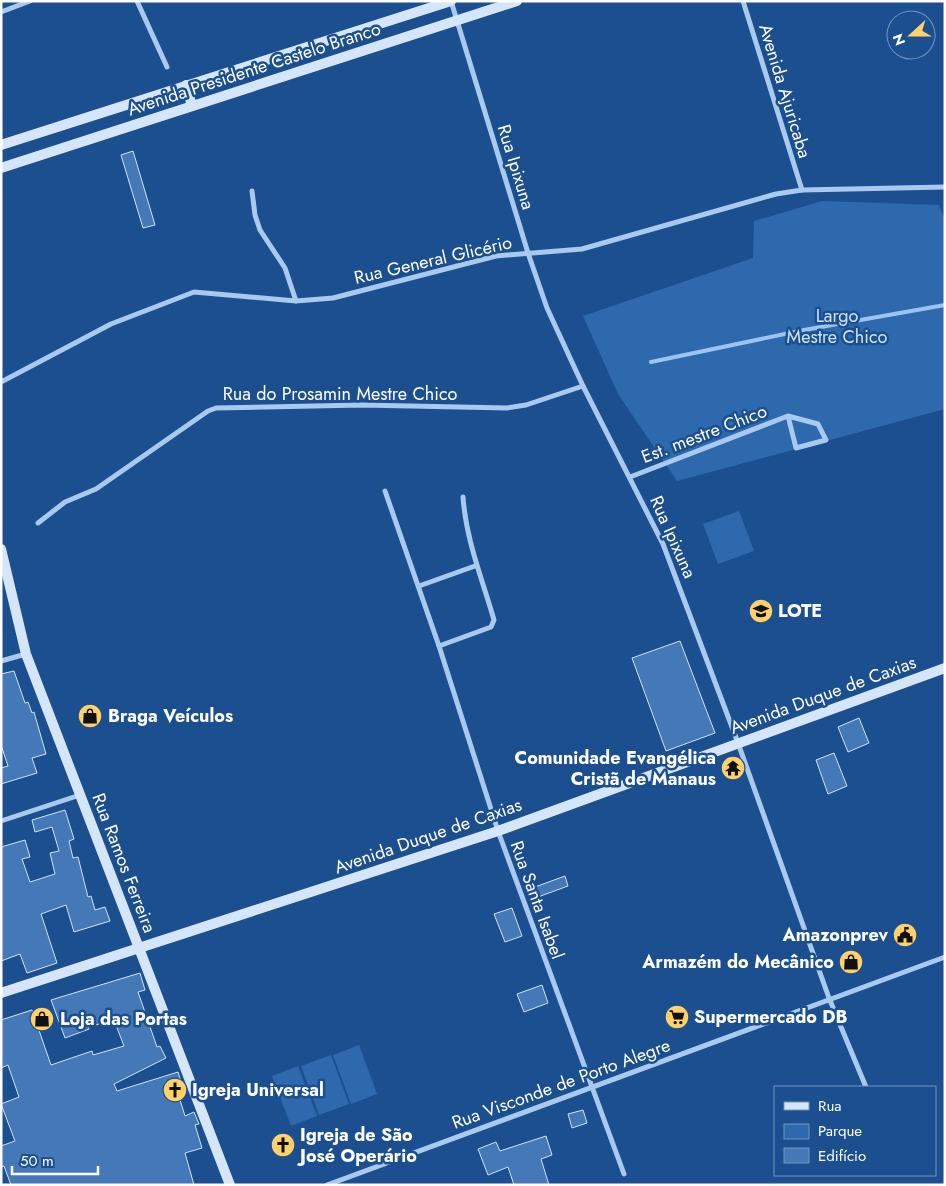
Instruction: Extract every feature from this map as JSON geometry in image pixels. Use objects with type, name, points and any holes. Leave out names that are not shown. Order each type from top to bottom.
[{"type":"main road","name":"Avenida Presidente Castelo Branco","points":[[1,145],[451,1]]},
{"type":"main road","name":"Avenida Presidente Castelo Branco","points":[[1,168],[517,1]]},
{"type":"main road","points":[[186,85],[192,106]]},
{"type":"main road","name":"Rua Ramos Ferreira","points":[[1,549],[2,561],[26,654],[230,1185]]},
{"type":"main road","name":"Avenida Duque de Caxias","points":[[1,993],[498,831],[945,668]]},
{"type":"street","points":[[1,12],[30,1]]},
{"type":"street","points":[[137,1],[167,68]]},
{"type":"street","name":"Rua Ipixuna","points":[[451,1],[528,253],[547,308],[583,386],[663,544],[738,743],[829,998],[866,1086]]},
{"type":"street","name":"Avenida Ajuricaba","points":[[743,1],[802,190]]},
{"type":"street","name":"Rua General Glicério","points":[[1,382],[111,324],[187,294],[206,291],[296,301],[333,298],[496,256],[582,249],[776,194],[802,190],[945,187]]},
{"type":"street","points":[[252,191],[255,215],[260,230],[285,268],[296,301]]},
{"type":"street","name":"Rua do Prosamin Mestre Chico","points":[[38,523],[60,505],[96,489],[208,411],[216,408],[362,406],[507,408],[526,405],[583,386]]},
{"type":"street","name":"Est. mestre Chico","points":[[630,477],[788,416],[818,424],[826,440],[796,448],[788,416]]},
{"type":"street","name":"Rua Santa Isabel","points":[[384,491],[419,586],[498,831],[590,1088],[624,1174]]},
{"type":"street","points":[[439,646],[486,630],[494,624],[491,608],[475,566],[466,531],[462,496]]},
{"type":"street","points":[[419,586],[475,566]]},
{"type":"street","points":[[1,661],[26,654]]},
{"type":"street","points":[[1,821],[80,795]]},
{"type":"street","name":"Rua Visconde de Porto Alegre","points":[[327,1185],[829,998],[945,958]]},
{"type":"green space","name":"Largo Mestre Chico","points":[[822,201],[939,205],[945,220],[945,409],[677,481],[618,394],[583,316],[753,258],[754,221]]},
{"type":"green space","points":[[739,511],[754,551],[718,564],[703,524]]},
{"type":"green space","points":[[359,1045],[377,1094],[351,1104],[333,1055]]},
{"type":"green space","points":[[331,1055],[349,1104],[319,1115],[301,1066]]},
{"type":"green space","points":[[298,1066],[317,1116],[291,1126],[272,1076]]},
{"type":"building","points":[[133,151],[155,225],[143,228],[121,155]]},
{"type":"building","points":[[680,641],[715,733],[666,751],[632,658]]},
{"type":"building","points":[[14,671],[25,703],[28,702],[32,713],[34,712],[46,754],[32,758],[37,773],[1,784],[1,768],[8,766],[1,745],[1,674]]},
{"type":"building","points":[[859,718],[869,743],[848,752],[838,727]]},
{"type":"building","points":[[834,753],[847,786],[828,794],[816,760]]},
{"type":"building","points":[[65,810],[74,839],[69,841],[73,858],[78,857],[88,897],[91,896],[95,910],[105,907],[110,921],[74,932],[66,905],[41,914],[57,963],[27,973],[20,954],[1,961],[1,847],[25,840],[30,857],[22,859],[30,882],[55,874],[50,853],[59,851],[52,827],[35,832],[32,820]]},
{"type":"building","points":[[565,876],[568,886],[538,897],[535,887]]},
{"type":"building","points":[[512,908],[522,936],[505,942],[494,914]]},
{"type":"building","points":[[140,973],[145,990],[138,992],[157,1047],[160,1046],[166,1058],[114,1084],[117,1091],[178,1072],[182,1085],[176,1087],[185,1116],[194,1112],[199,1124],[195,1125],[202,1148],[185,1153],[194,1185],[11,1185],[4,1166],[1,1167],[1,1146],[15,1141],[1,1104],[19,1097],[8,1065],[1,1068],[1,1020],[32,1010],[51,1065],[92,1051],[93,1055],[124,1046],[114,1020],[88,1027],[89,1029],[65,1038],[51,1000]]},
{"type":"building","points":[[542,985],[548,1003],[524,1012],[517,994]]},
{"type":"building","points":[[583,1110],[587,1123],[572,1128],[568,1114]]},
{"type":"building","points":[[546,1136],[552,1155],[541,1159],[549,1185],[514,1185],[508,1167],[488,1175],[478,1149],[496,1142],[500,1151]]},
{"type":"waterway","points":[[651,362],[804,330],[945,305]]},
{"type":"place","name":"LOTE","points":[[761,611]]},
{"type":"place","name":"Braga Veículos","points":[[90,716]]},
{"type":"place","name":"Comunidade Evangélica Cristã de Manaus","points":[[733,768]]},
{"type":"place","name":"Amazonprev","points":[[905,935]]},
{"type":"place","name":"Armazém do Mecânico","points":[[851,962]]},
{"type":"place","name":"Supermercado DB","points":[[677,1017]]},
{"type":"place","name":"Loja das Portas","points":[[42,1019]]},
{"type":"place","name":"Igreja Universal","points":[[175,1090]]},
{"type":"place","name":"Igreja de São José Operário","points":[[283,1145]]}]
